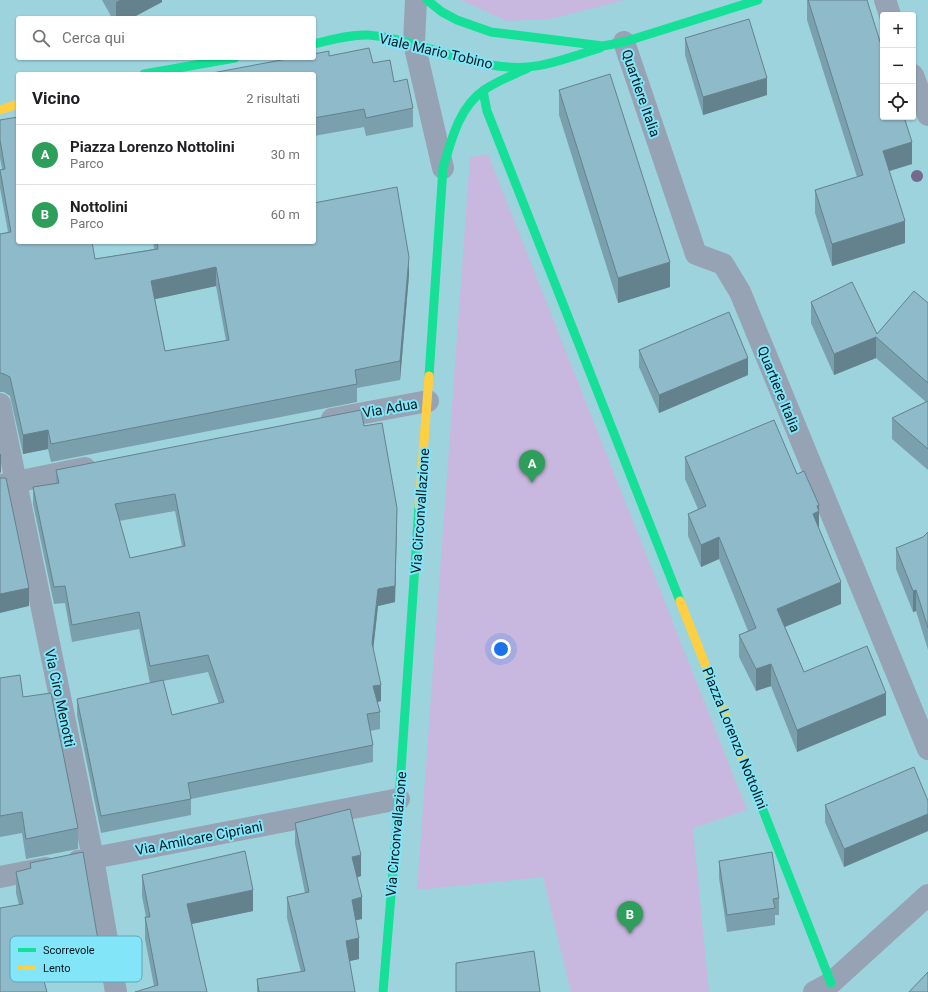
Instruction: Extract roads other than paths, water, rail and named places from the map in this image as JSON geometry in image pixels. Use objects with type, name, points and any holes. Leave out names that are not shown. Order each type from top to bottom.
[{"type":"street","points":[[416,0],[414,43],[443,168]]},
{"type":"street","points":[[426,0],[450,16],[473,27],[502,35],[614,44]]},
{"type":"street","name":"Viale Mario Tobino","points":[[316,44],[367,35],[414,43],[499,66],[528,68],[556,62],[758,0]]},
{"type":"street","points":[[885,0],[889,12]]},
{"type":"street","name":"Quartiere Italia","points":[[614,44],[696,254],[723,264],[740,292],[928,749]]},
{"type":"street","points":[[155,72],[224,60]]},
{"type":"street","name":"Via Circonvallazione","points":[[383,992],[399,799],[428,401],[443,168],[451,141],[460,120],[470,104],[483,91],[528,68]]},
{"type":"street","points":[[916,83],[928,115]]},
{"type":"street","name":"Piazza Lorenzo Nottolini","points":[[483,91],[487,111],[823,987]]},
{"type":"street","points":[[0,110],[16,105]]},
{"type":"street","name":"Via Adua","points":[[313,423],[428,401]]},
{"type":"street","name":"Via Ciro Menotti","points":[[0,404],[7,484],[93,858],[106,936]]},
{"type":"street","points":[[7,484],[101,465]]},
{"type":"street","name":"Via Amilcare Cipriani","points":[[0,877],[399,799]]},
{"type":"street","points":[[823,987],[928,895]]},
{"type":"street","name":"Via Ciro Menotti","points":[[114,982],[116,992]]},
{"type":"place","name":"Piazza Lorenzo Nottolini","points":[[532,483]]},
{"type":"place","name":"Nottolini","points":[[630,934]]}]
